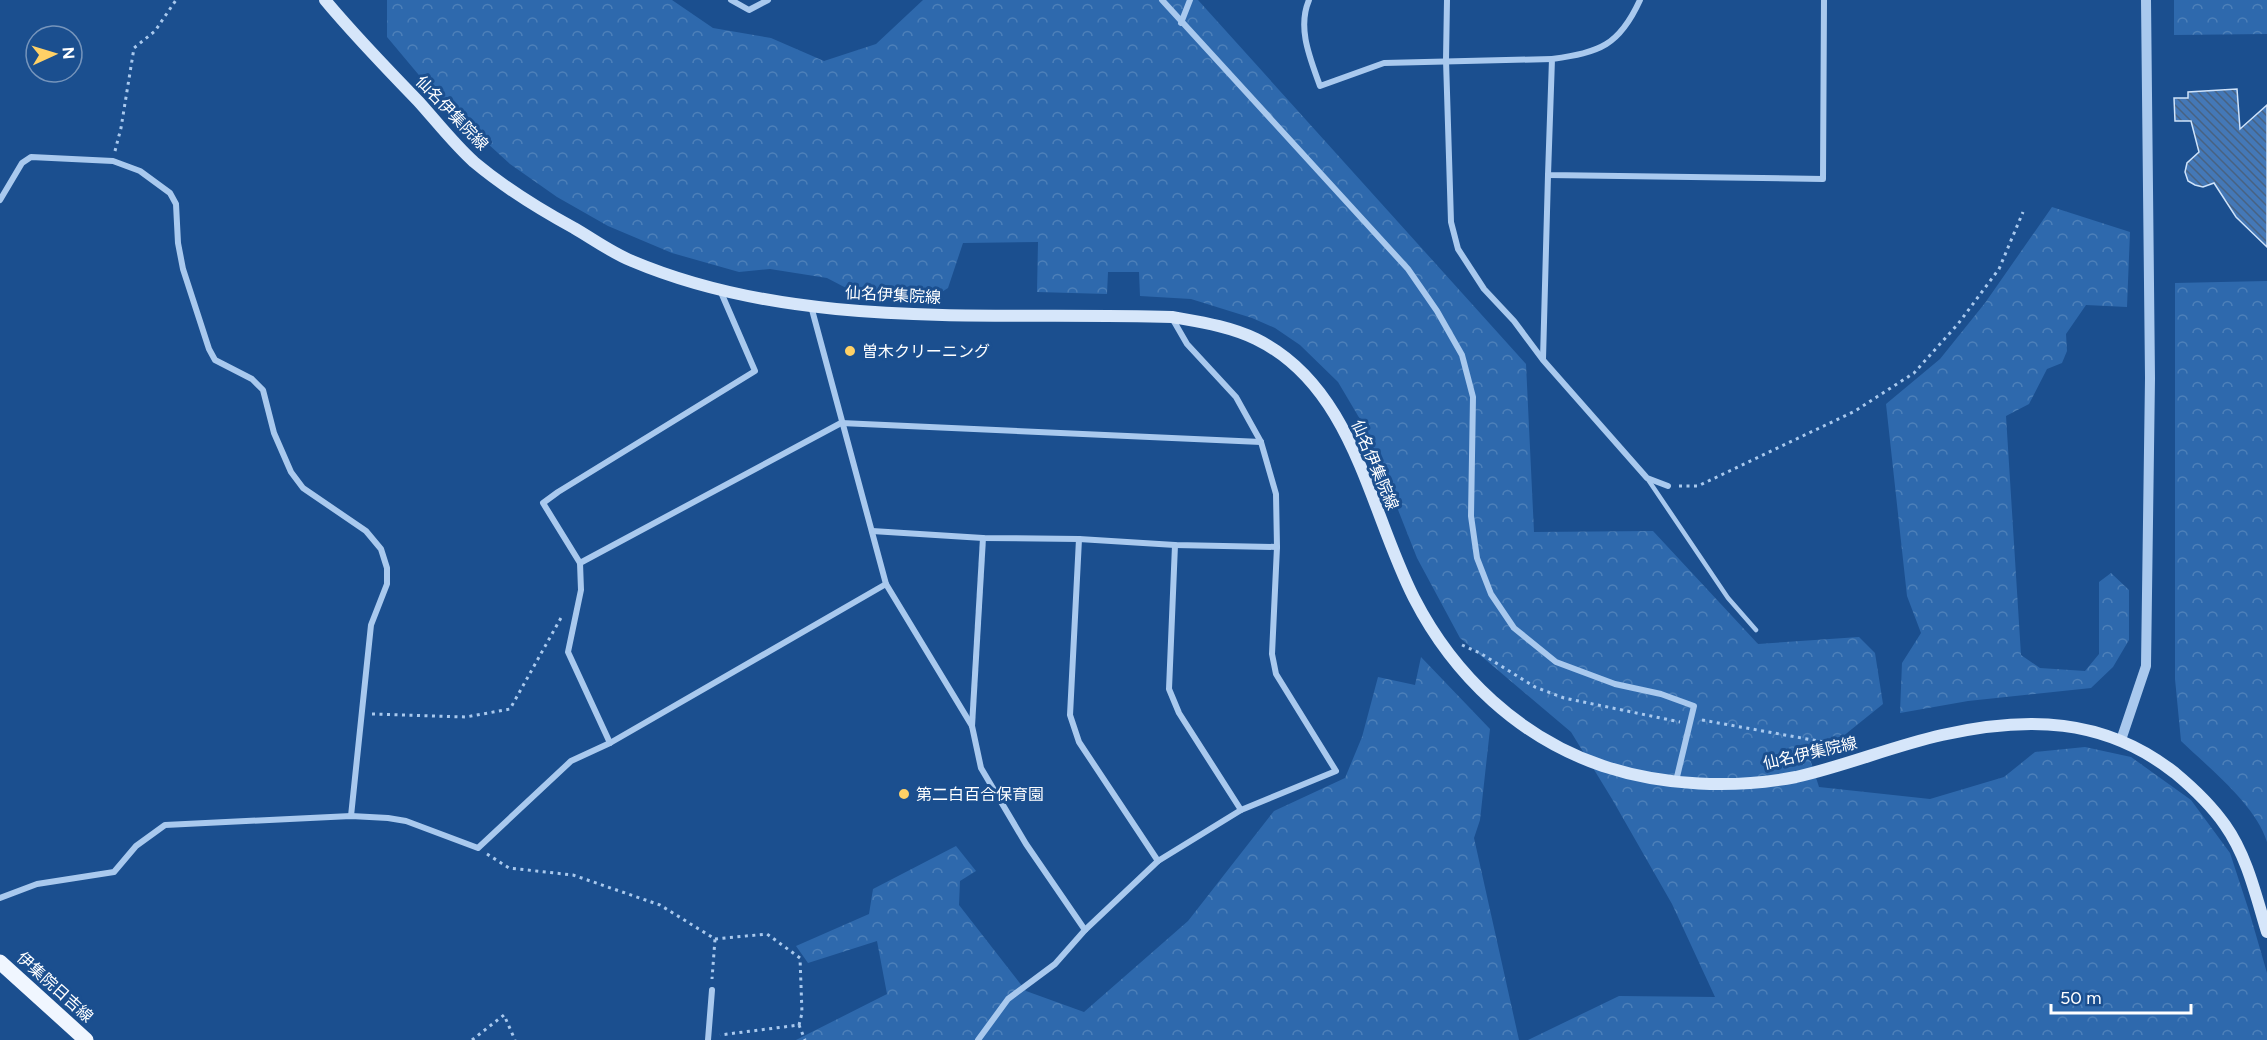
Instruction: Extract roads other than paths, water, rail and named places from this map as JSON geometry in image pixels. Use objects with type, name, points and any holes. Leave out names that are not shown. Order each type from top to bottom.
[{"type":"main road","name":"仙名伊集院線","points":[[325,0],[473,160],[504,185],[544,212],[630,260],[720,290],[811,306],[940,315],[1172,318],[1206,323],[1256,339],[1280,354],[1301,373],[1337,417],[1354,450],[1399,567],[1432,630],[1482,694],[1518,724],[1554,746],[1602,765],[1642,777],[1676,782],[1718,784],[1759,782],[1797,776],[1938,736],[2003,725],[2059,724],[2082,728],[2121,740],[2146,753],[2186,783],[2207,803],[2226,826],[2240,851],[2257,896],[2267,932]]},
{"type":"main road","name":"伊集院日吉線","points":[[0,962],[84,1039]]},
{"type":"street","points":[[731,0],[748,10],[768,0]]},
{"type":"street","points":[[1162,0],[1408,269],[1437,311],[1462,355],[1473,397],[1471,516],[1477,558],[1491,594],[1514,628],[1556,662],[1615,684],[1660,694],[1694,706],[1676,782]]},
{"type":"street","points":[[1181,23],[1190,0]]},
{"type":"street","points":[[1309,0],[1304,13],[1306,46],[1320,86],[1384,63],[1552,59],[1581,55],[1612,42],[1631,20],[1640,0]]},
{"type":"street","points":[[1447,0],[1446,60],[1450,222],[1458,249],[1484,289],[1514,321],[1543,360],[1647,478],[1668,486]]},
{"type":"street","points":[[1548,176],[1823,179],[1824,0]]},
{"type":"street","points":[[2121,740],[2146,666],[2150,366],[2146,0]]},
{"type":"street","points":[[1543,360],[1552,59]]},
{"type":"street","points":[[0,200],[22,163],[31,157],[113,161],[140,171],[170,193],[176,204],[178,243],[183,269],[209,349],[215,360],[252,379],[263,390],[274,433],[291,472],[303,488],[366,531],[381,549],[387,568],[387,584],[371,625],[351,816]]},
{"type":"street","points":[[610,743],[568,652],[581,590],[580,563],[543,503],[755,371],[720,290]]},
{"type":"street","points":[[811,306],[886,584],[972,726]]},
{"type":"street","points":[[978,1040],[1008,999],[1055,964],[1085,930],[1158,861],[1241,810],[1336,771],[1276,674],[1272,654],[1277,547],[1276,494],[1262,442],[1236,397],[1187,344],[1172,318]]},
{"type":"street","points":[[580,563],[841,423],[1262,442]]},
{"type":"street","points":[[872,531],[983,538],[1079,539],[1175,545],[1277,547]]},
{"type":"street","points":[[983,538],[972,726],[981,768],[1026,844],[1085,930]]},
{"type":"street","points":[[1079,539],[1070,715],[1079,742],[1158,861]]},
{"type":"street","points":[[1175,545],[1169,688],[1179,713],[1241,810]]},
{"type":"street","points":[[0,898],[37,885],[114,872],[136,846],[165,825],[351,816],[388,818],[406,821],[478,848],[571,761],[610,743],[886,584]]},
{"type":"street","points":[[708,1038],[712,990]]},
{"type":"lane","points":[[1647,478],[1728,598],[1756,630]]},
{"type":"place","name":"曽木クリーニング","points":[[850,351]]},
{"type":"place","name":"第二白百合保育園","points":[[904,794]]}]
